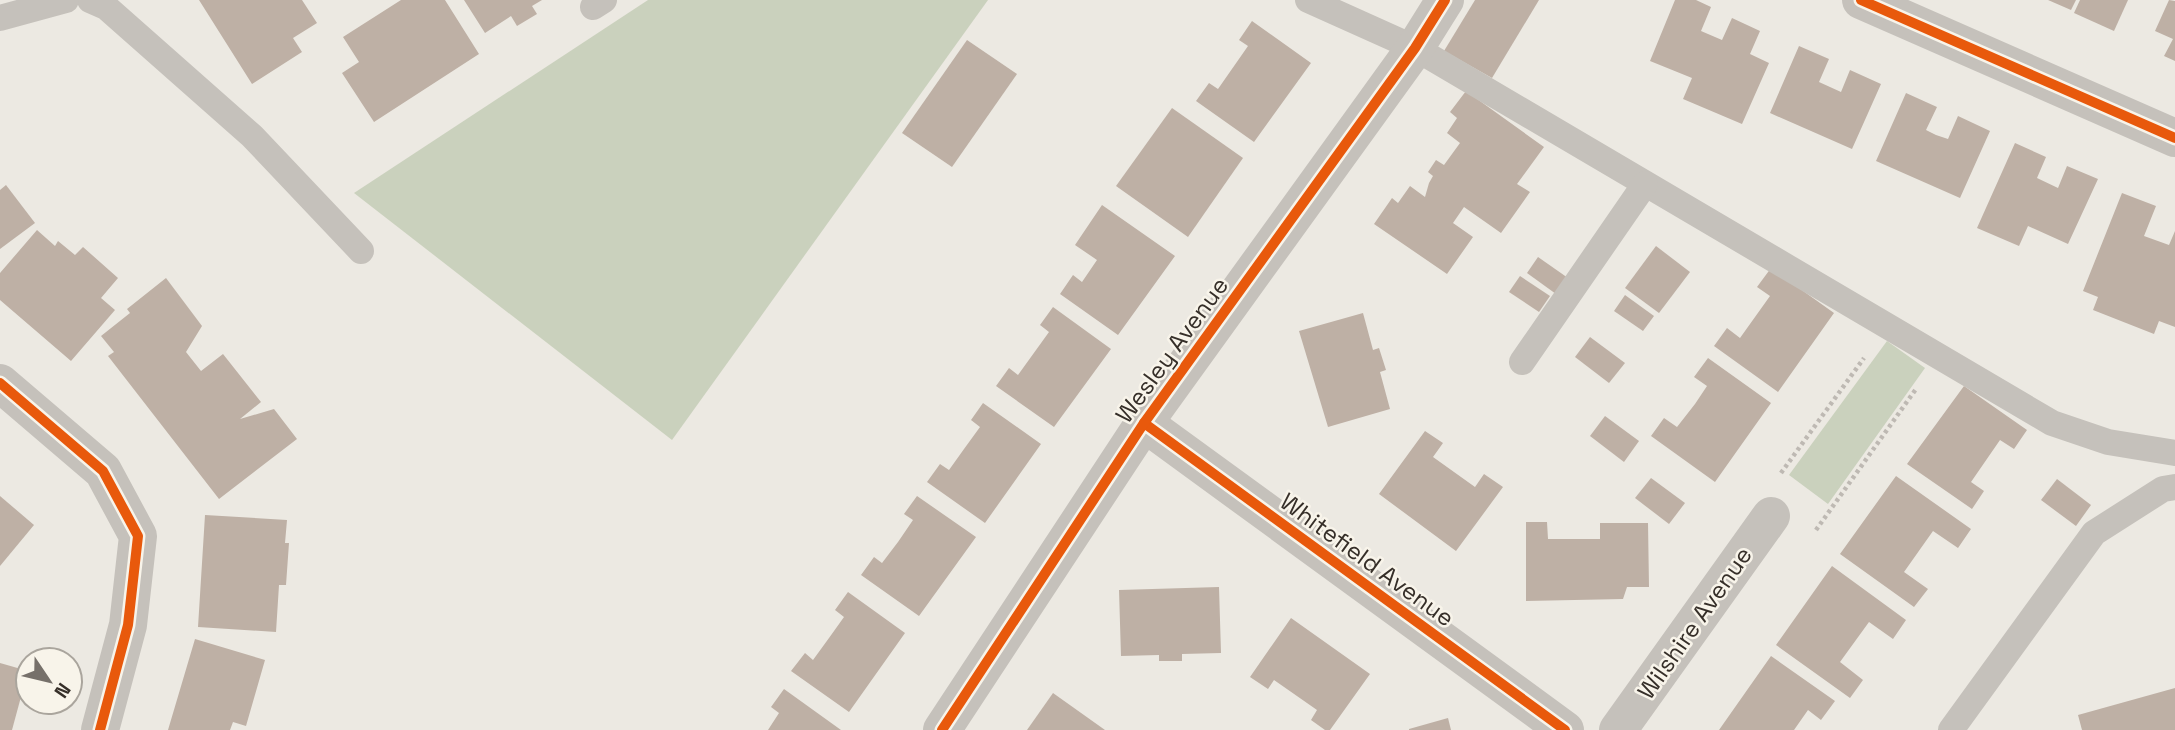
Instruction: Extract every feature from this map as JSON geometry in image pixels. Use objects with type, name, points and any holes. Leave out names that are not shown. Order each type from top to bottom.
[{"type":"street","name":"Wesley Avenue","points":[[942,730],[1144,423],[1415,48],[1445,0]]},
{"type":"street","points":[[1861,0],[2175,138]]},
{"type":"street","points":[[0,383],[103,471],[138,536],[128,625],[100,730]]},
{"type":"street","name":"Whitefield Avenue","points":[[1144,423],[1565,730]]},
{"type":"street","name":"Wilshire Avenue","points":[[1618,730],[1771,516]]},
{"type":"lane","points":[[0,18],[66,0]]},
{"type":"lane","points":[[90,0],[106,7],[251,136],[361,251]]},
{"type":"lane","points":[[1308,0],[1415,48],[2052,423],[2108,442],[2175,453]]},
{"type":"lane","points":[[1522,362],[1645,184]]},
{"type":"lane","points":[[1951,730],[2094,533],[2163,489],[2175,487]]},
{"type":"path","points":[[1887,326],[1757,506],[1807,542],[1939,357]]},
{"type":"green space","points":[[648,0],[988,0],[672,440],[354,193]]},
{"type":"green space","points":[[1887,341],[1925,368],[1828,504],[1789,475]]},
{"type":"building","points":[[199,0],[302,0],[317,23],[293,38],[302,52],[252,84]]},
{"type":"building","points":[[401,0],[445,0],[479,54],[374,122],[342,73],[359,62],[343,37]]},
{"type":"building","points":[[464,0],[542,0],[532,6],[537,14],[517,26],[511,16],[485,33]]},
{"type":"building","points":[[1475,0],[1539,0],[1492,78],[1444,51]]},
{"type":"building","points":[[1675,0],[1696,0],[1711,7],[1701,31],[1722,40],[1732,18],[1760,31],[1750,54],[1769,63],[1742,124],[1683,99],[1692,78],[1650,61]]},
{"type":"building","points":[[2048,0],[2076,0],[2071,10]]},
{"type":"building","points":[[2080,0],[2128,0],[2114,31],[2074,13]]},
{"type":"building","points":[[2169,0],[2175,1],[2175,61],[2164,56],[2173,39],[2155,31]]},
{"type":"building","points":[[1252,21],[1311,63],[1254,142],[1196,101],[1209,83],[1218,89],[1248,46],[1239,40]]},
{"type":"building","points":[[967,40],[1017,74],[952,167],[902,133]]},
{"type":"building","points":[[1799,46],[1829,59],[1819,82],[1841,92],[1850,70],[1881,84],[1852,149],[1770,113]]},
{"type":"building","points":[[1466,91],[1544,147],[1517,184],[1530,192],[1501,233],[1464,207],[1453,223],[1473,237],[1447,274],[1374,224],[1392,198],[1398,203],[1410,186],[1425,197],[1433,176],[1428,172],[1436,160],[1444,165],[1460,143],[1447,133],[1457,118],[1450,112]]},
{"type":"building","points":[[1906,93],[1937,107],[1926,130],[1936,135],[1948,139],[1958,116],[1990,131],[1960,198],[1876,161]]},
{"type":"building","points":[[1172,108],[1243,158],[1188,237],[1116,186]]},
{"type":"building","points":[[2015,143],[2046,157],[2037,178],[2058,188],[2067,166],[2098,179],[2068,244],[2028,226],[2019,246],[1977,228]]},
{"type":"building","points":[[6,185],[35,223],[0,249],[0,190]]},
{"type":"building","points":[[2122,193],[2156,206],[2144,236],[2169,245],[2175,231],[2175,327],[2159,321],[2154,334],[2093,310],[2098,297],[2083,291]]},
{"type":"building","points":[[1102,205],[1175,256],[1118,335],[1060,294],[1073,275],[1082,282],[1097,260],[1075,245]]},
{"type":"building","points":[[37,230],[55,246],[58,241],[75,255],[83,247],[118,278],[101,298],[115,310],[71,361],[0,300],[0,273]]},
{"type":"building","points":[[1656,246],[1690,272],[1659,313],[1625,288]]},
{"type":"building","points":[[1538,257],[1568,278],[1556,294],[1527,273]]},
{"type":"building","points":[[1771,268],[1834,313],[1778,392],[1714,346],[1727,328],[1740,338],[1770,296],[1757,287]]},
{"type":"building","points":[[1520,276],[1550,296],[1539,312],[1509,292]]},
{"type":"building","points":[[166,278],[202,326],[186,352],[201,371],[223,354],[261,402],[240,419],[274,409],[297,439],[219,499],[108,356],[114,352],[101,336],[130,313],[127,309]]},
{"type":"building","points":[[1625,295],[1654,316],[1643,331],[1614,311]]},
{"type":"building","points":[[1053,307],[1111,349],[1054,427],[996,386],[1009,368],[1018,375],[1049,332],[1040,325]]},
{"type":"building","points":[[1363,313],[1373,350],[1379,348],[1386,370],[1380,372],[1390,409],[1328,427],[1299,331]]},
{"type":"building","points":[[1590,337],[1625,363],[1609,383],[1575,357]]},
{"type":"building","points":[[1708,358],[1771,403],[1715,482],[1651,436],[1664,418],[1677,427],[1695,404],[1707,386],[1694,377]]},
{"type":"building","points":[[1964,386],[2027,430],[2014,449],[2000,440],[1971,482],[1984,491],[1972,509],[1907,464]]},
{"type":"building","points":[[983,403],[1041,444],[985,523],[927,482],[940,464],[949,470],[980,427],[971,420]]},
{"type":"building","points":[[1605,416],[1639,441],[1624,462],[1590,436]]},
{"type":"building","points":[[1425,431],[1443,443],[1433,457],[1475,487],[1484,474],[1503,487],[1456,551],[1379,494]]},
{"type":"building","points":[[1896,476],[1971,529],[1958,548],[1933,531],[1904,572],[1928,589],[1914,607],[1840,554]]},
{"type":"building","points":[[1651,478],[1685,503],[1669,524],[1635,498]]},
{"type":"building","points":[[2057,479],[2091,505],[2076,526],[2041,500]]},
{"type":"building","points":[[0,496],[34,525],[0,566]]},
{"type":"building","points":[[917,496],[976,537],[919,616],[861,575],[874,557],[882,563],[898,542],[913,520],[904,514]]},
{"type":"building","points":[[205,515],[287,520],[285,543],[289,543],[286,585],[279,585],[276,632],[198,627]]},
{"type":"building","points":[[1526,522],[1547,522],[1548,539],[1600,539],[1600,523],[1648,523],[1649,587],[1627,587],[1623,599],[1526,601]]},
{"type":"building","points":[[1832,566],[1906,620],[1893,639],[1869,622],[1840,662],[1863,680],[1850,698],[1776,645]]},
{"type":"building","points":[[1219,587],[1221,653],[1182,654],[1182,661],[1159,661],[1159,655],[1121,656],[1119,590]]},
{"type":"building","points":[[848,592],[905,633],[849,712],[791,671],[805,653],[813,660],[829,638],[844,617],[835,610]]},
{"type":"building","points":[[1291,618],[1370,674],[1330,730],[1325,730],[1311,720],[1317,710],[1274,680],[1268,689],[1250,677]]},
{"type":"building","points":[[195,639],[265,660],[246,726],[233,722],[230,730],[168,730]]},
{"type":"building","points":[[1771,656],[1835,701],[1821,720],[1808,710],[1794,730],[1719,730]]},
{"type":"building","points":[[0,663],[14,667],[16,716],[12,730],[0,730]]},
{"type":"building","points":[[2175,688],[2175,730],[2082,730],[2078,715]]},
{"type":"building","points":[[784,689],[841,730],[768,730],[779,713],[771,707]]},
{"type":"building","points":[[1053,693],[1105,730],[1027,730]]},
{"type":"building","points":[[1448,718],[1451,730],[1409,730],[1409,729]]},
{"type":"cycle path","points":[[942,730],[1144,423],[1415,48],[1445,0]]},
{"type":"cycle path","points":[[1861,0],[2175,138]]},
{"type":"cycle path","points":[[0,383],[103,471],[138,536],[128,625],[100,730]]},
{"type":"cycle path","points":[[1144,423],[1565,730]]}]
